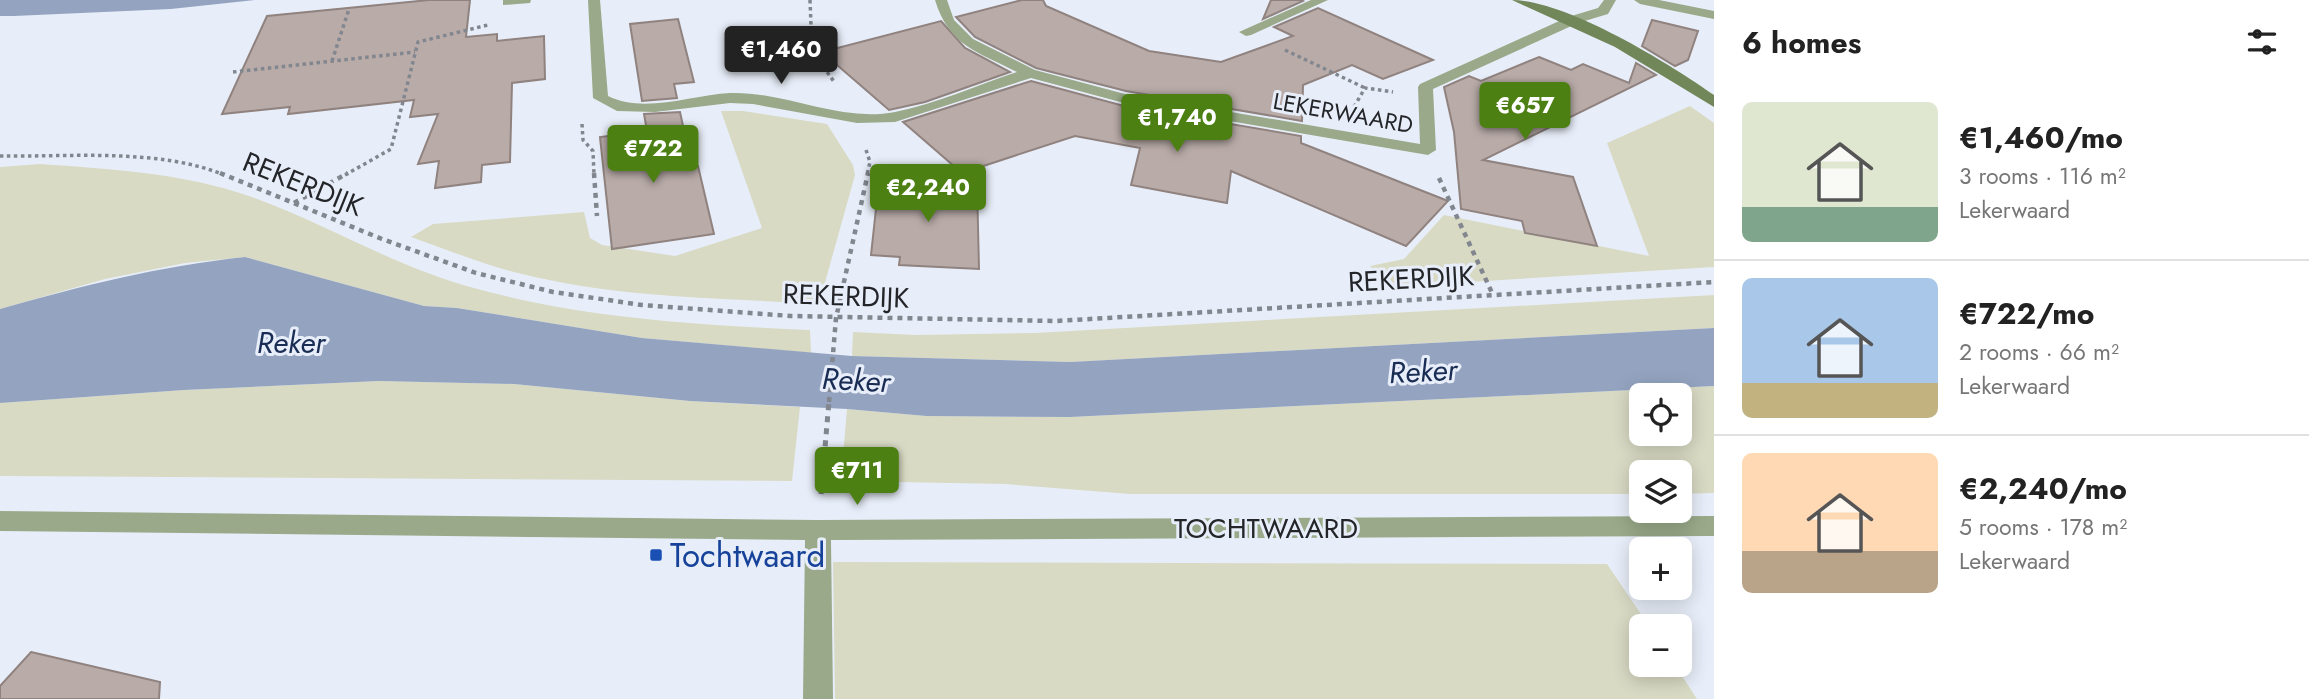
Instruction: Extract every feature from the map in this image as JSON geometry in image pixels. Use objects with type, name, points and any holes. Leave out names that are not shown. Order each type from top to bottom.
[{"type":"street","points":[[508,2],[525,0]]},
{"type":"street","points":[[594,0],[601,98],[617,106],[656,107],[730,98],[753,99],[857,118],[895,117],[1030,73]]},
{"type":"street","name":"LEKERWAARD","points":[[941,0],[948,21],[968,42],[1030,73],[1124,99],[1428,150],[1425,87],[1573,20]]},
{"type":"street","points":[[1246,32],[1322,0]]},
{"type":"street","points":[[1518,0],[1573,20],[1620,42],[1662,66],[1714,102]]},
{"type":"street","points":[[1573,20],[1603,11],[1610,0]]},
{"type":"street","points":[[1640,0],[1714,15]]},
{"type":"street","name":"TOCHTWAARD","points":[[0,521],[818,530],[1714,526]]},
{"type":"street","points":[[818,530],[818,699]]},
{"type":"path","points":[[810,0],[812,51],[853,108],[870,162],[836,318],[824,456]]},
{"type":"path","points":[[294,203],[391,149],[418,42],[494,24],[508,2]]},
{"type":"path","points":[[332,61],[349,9]]},
{"type":"path","points":[[1246,32],[1365,88]]},
{"type":"path","points":[[233,72],[415,52]]},
{"type":"path","points":[[597,216],[593,151],[583,140],[582,105],[601,98]]},
{"type":"path","points":[[1428,150],[1493,295]]},
{"type":"path","name":"REKERDIJK","points":[[0,156],[141,158],[215,171],[476,273],[553,292],[642,305],[836,318],[1056,321],[1714,282]]},
{"type":"green space","points":[[1690,106],[1714,123],[1714,267],[1387,287],[1370,266],[1404,259],[1444,215],[1649,256],[1607,143]]},
{"type":"green space","points":[[721,111],[743,111],[827,124],[853,165],[855,175],[819,304],[670,296],[595,288],[522,274],[411,237],[433,224],[584,212],[590,238],[602,245],[675,256],[762,228]]},
{"type":"green space","points":[[40,164],[146,173],[224,188],[277,207],[416,269],[474,288],[556,307],[725,326],[810,330],[811,353],[642,338],[457,308],[424,306],[245,257],[185,263],[105,279],[0,309],[0,167]]},
{"type":"green space","points":[[1714,295],[1714,328],[1070,362],[852,356],[853,332],[915,335],[1035,333]]},
{"type":"green space","points":[[379,381],[514,384],[690,401],[800,407],[792,481],[0,476],[0,403],[184,390]]},
{"type":"green space","points":[[1714,386],[1714,493],[1692,494],[1692,460],[1629,460],[1629,494],[1130,494],[1005,484],[841,481],[847,409],[926,416],[1070,417],[1629,390],[1629,446],[1692,446],[1692,387]]},
{"type":"green space","points":[[833,562],[1607,564],[1641,614],[1629,614],[1629,677],[1683,677],[1697,699],[835,699]]},
{"type":"water","points":[[0,0],[255,0],[171,9],[0,16]]},
{"type":"water","name":"Reker","points":[[245,257],[424,306],[457,308],[642,338],[852,356],[1070,362],[1714,328],[1714,386],[1692,387],[1692,383],[1629,383],[1629,390],[1070,417],[926,416],[690,401],[514,384],[379,381],[184,390],[0,403],[0,309],[60,292],[182,266]]},
{"type":"building","points":[[429,0],[470,0],[466,37],[497,34],[497,41],[544,36],[545,79],[512,83],[510,162],[482,165],[481,182],[435,188],[439,161],[418,164],[438,114],[410,117],[414,100],[288,114],[290,107],[222,114],[267,16]]},
{"type":"building","points":[[1022,0],[1043,0],[1046,6],[1149,51],[1221,62],[1293,36],[1274,27],[1318,8],[1433,60],[1383,79],[1352,65],[1303,85],[1302,121],[1126,91],[1036,68],[975,37],[956,17]]},
{"type":"building","points":[[1271,0],[1301,0],[1303,1],[1263,19]]},
{"type":"building","points":[[678,19],[694,82],[674,84],[677,98],[642,101],[630,24]]},
{"type":"building","points":[[1652,20],[1698,31],[1688,60],[1675,66],[1642,46]]},
{"type":"building","points":[[941,21],[965,48],[1010,72],[925,102],[889,110],[822,52]]},
{"type":"building","points":[[1539,57],[1571,70],[1583,64],[1629,83],[1636,63],[1656,75],[1483,160],[1573,177],[1597,246],[1525,233],[1522,221],[1461,209],[1454,132],[1444,87],[1469,76],[1481,81]]},
{"type":"building","points":[[1031,81],[1124,106],[1301,136],[1301,143],[1448,201],[1406,246],[1231,171],[1227,203],[1131,185],[1140,148],[1075,136],[962,173],[903,122]]},
{"type":"building","points":[[680,112],[692,167],[698,166],[714,234],[612,249],[600,137],[647,131],[644,114]]},
{"type":"building","points":[[879,181],[977,185],[979,269],[899,265],[900,257],[871,255]]},
{"type":"building","points":[[31,652],[160,682],[159,699],[0,699],[0,686]]},
{"type":"place","name":"Tochtwaard","points":[[656,555]]}]
